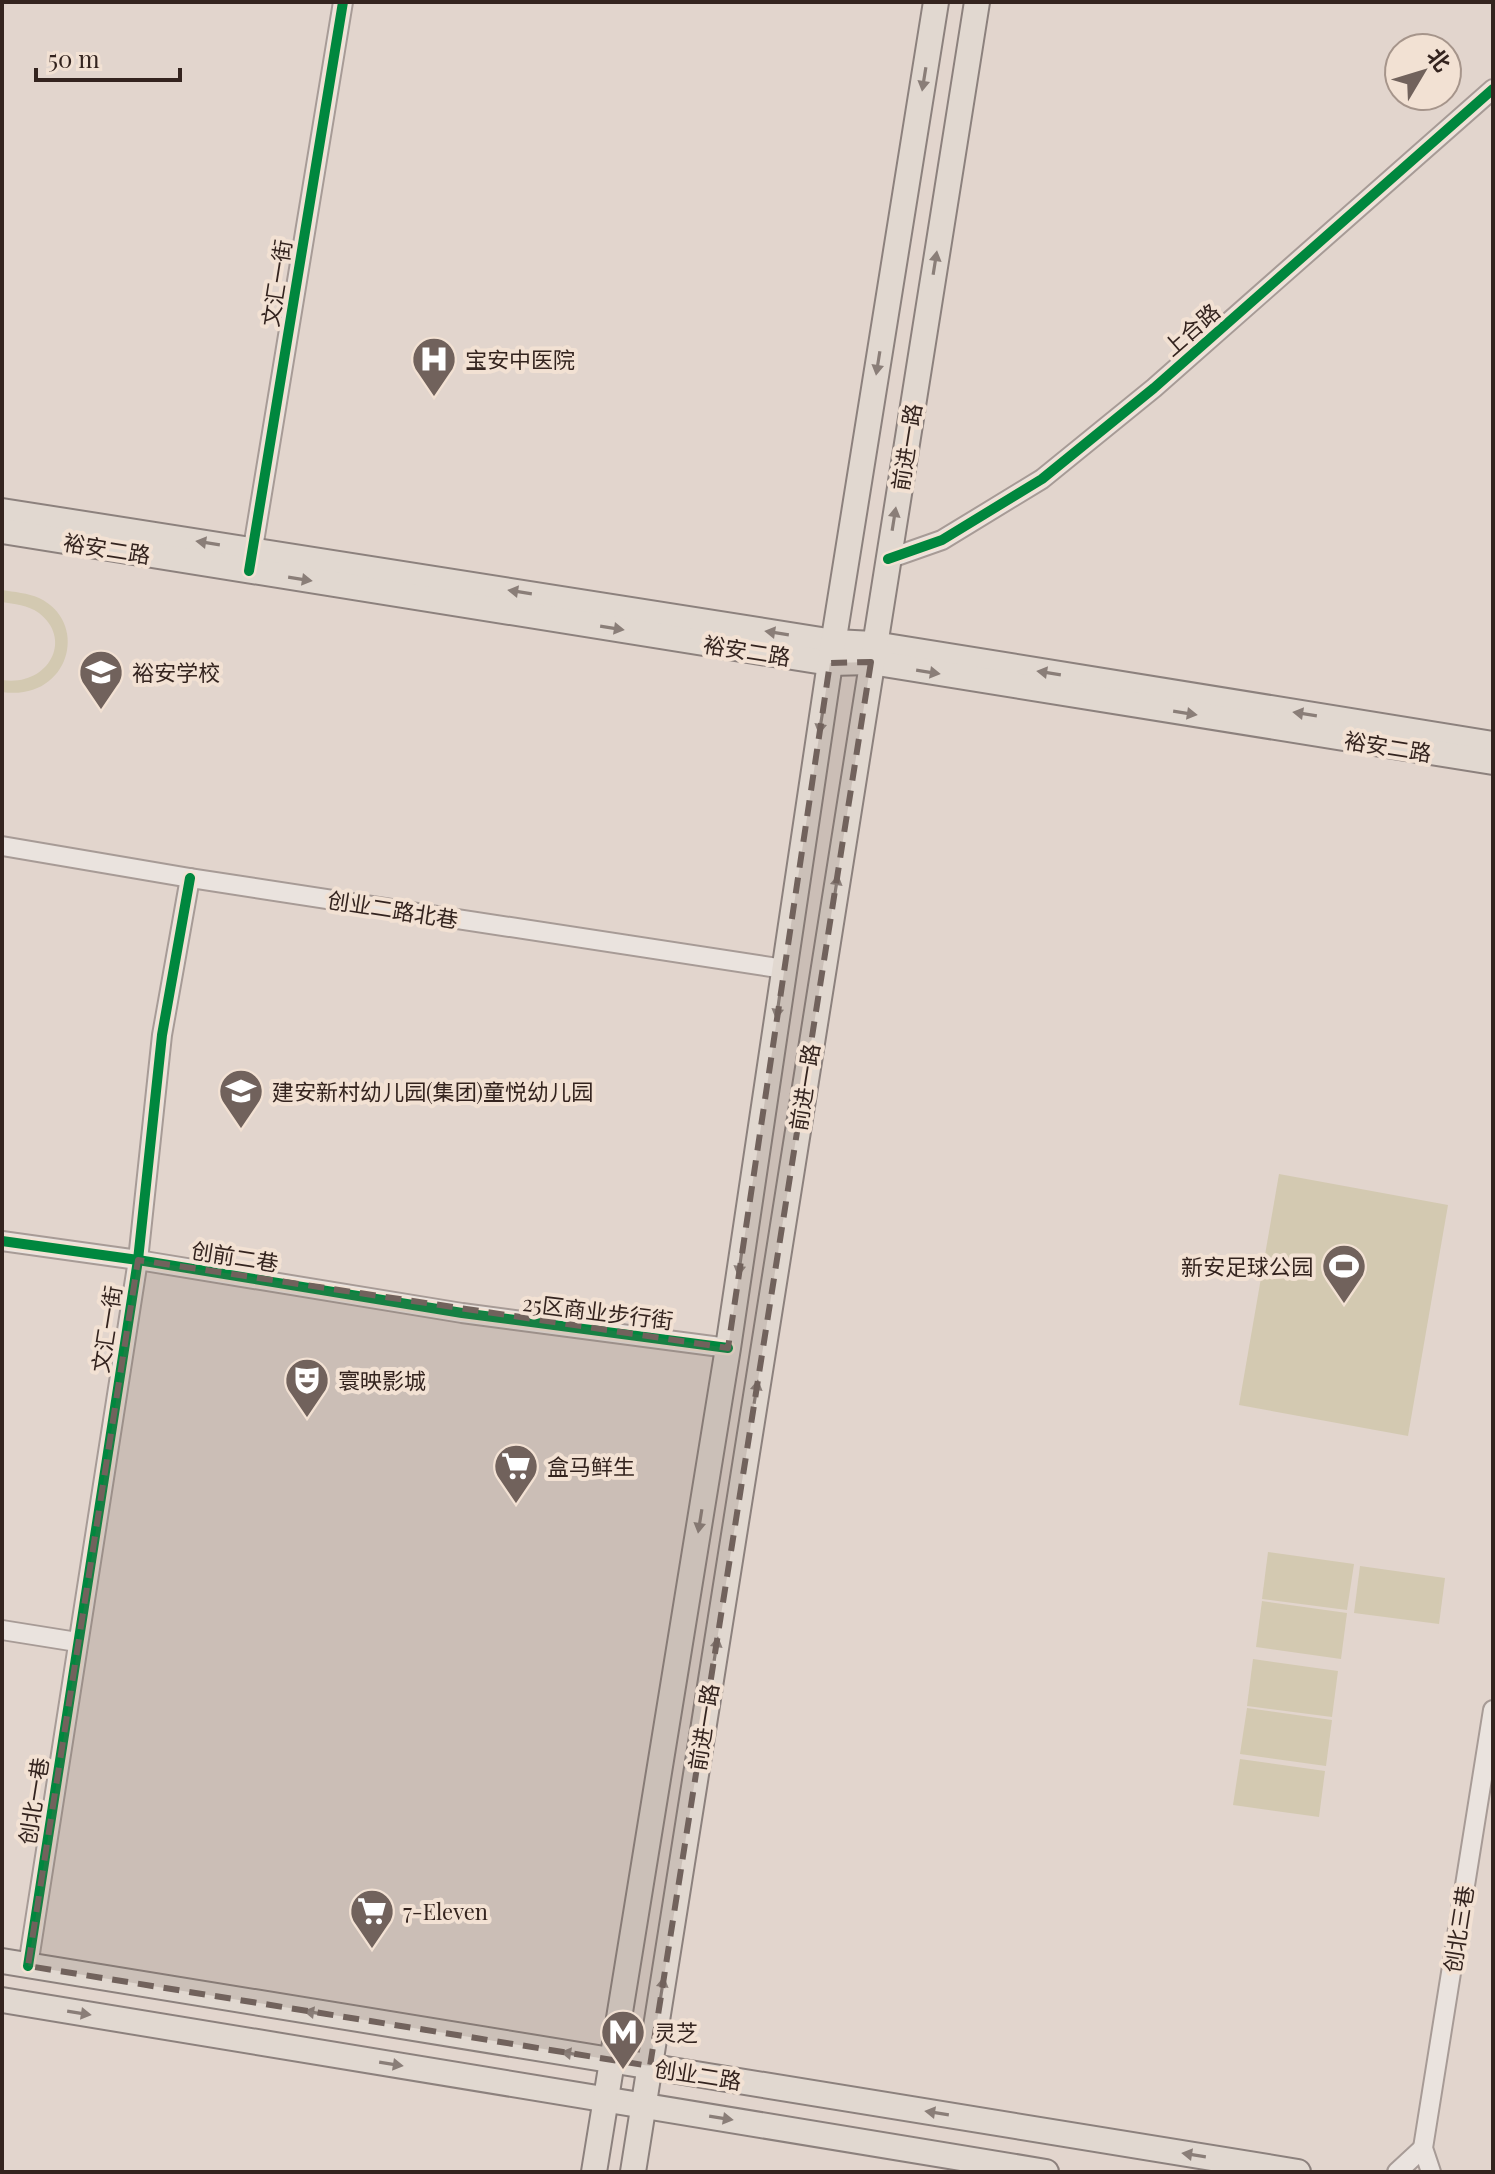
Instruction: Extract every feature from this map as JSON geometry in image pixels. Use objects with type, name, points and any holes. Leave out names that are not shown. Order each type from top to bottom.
[{"type":"main road","name":"前进一路","points":[[594,2172],[728,1348],[832,652],[936,2]]},
{"type":"main road","name":"前进一路","points":[[633,2172],[977,2]]},
{"type":"main road","name":"裕安二路","points":[[2,511],[251,560],[832,652],[872,653],[1492,751]]},
{"type":"main road","name":"裕安二路","points":[[2,531],[251,560]]},
{"type":"main road","points":[[790,931],[797,920],[809,916],[821,920],[828,938]]},
{"type":"main road","name":"创业二路","points":[[2,1961],[1298,2172]]},
{"type":"main road","name":"创业二路","points":[[2,2000],[1046,2172]]},
{"type":"street","name":"文汇一街","points":[[251,560],[343,2]]},
{"type":"street","name":"上合路","points":[[888,559],[942,540],[1042,479],[1154,388],[1493,89]]},
{"type":"street","name":"创业二路北巷","points":[[2,846],[190,878],[784,969]]},
{"type":"street","name":"文汇一街","points":[[77,1642],[138,1260],[162,1035],[190,878]]},
{"type":"street","name":"创前二巷","points":[[2,1241],[462,1313]]},
{"type":"street","name":"25区商业步行街","points":[[462,1313],[728,1348]]},
{"type":"street","points":[[2,1630],[77,1642]]},
{"type":"street","name":"创北一巷","points":[[28,1966],[77,1642]]},
{"type":"street","name":"创北三巷","points":[[1423,2148],[1493,1710]]},
{"type":"street","points":[[1397,2172],[1423,2148],[1431,2172]]},
{"type":"highlighted area","points":[[871,662],[650,2066],[28,1966],[138,1260],[728,1348],[830,663]]},
{"type":"shaded area","points":[[2,590],[39,598],[55,610],[65,625],[68,641],[65,658],[57,673],[43,685],[25,692],[2,692],[2,680],[18,680],[43,669],[55,648],[54,636],[39,613],[2,602]]},
{"type":"shaded area","name":"新安足球公园","points":[[1279,1174],[1448,1205],[1408,1436],[1239,1405]]},
{"type":"shaded area","points":[[1268,1552],[1354,1564],[1347,1610],[1262,1599]]},
{"type":"shaded area","points":[[1360,1566],[1445,1578],[1439,1624],[1354,1613]]},
{"type":"shaded area","points":[[1262,1601],[1347,1613],[1341,1659],[1256,1647]]},
{"type":"shaded area","points":[[1253,1659],[1338,1671],[1332,1717],[1247,1706]]},
{"type":"shaded area","points":[[1247,1708],[1332,1720],[1326,1766],[1240,1754]]},
{"type":"shaded area","points":[[1240,1759],[1325,1771],[1319,1817],[1233,1805]]},
{"type":"cycle path","points":[[249,571],[343,2]]},
{"type":"cycle path","points":[[888,559],[942,540],[1042,479],[1154,388],[1493,89]]},
{"type":"cycle path","points":[[28,1966],[138,1260],[162,1035],[190,878]]},
{"type":"cycle path","points":[[2,1241],[462,1313],[728,1348]]},
{"type":"place","name":"宝安中医院","points":[[434,398]]},
{"type":"place","name":"裕安学校","points":[[101,711]]},
{"type":"place","name":"建安新村幼儿园(集团)童悦幼儿园","points":[[241,1130]]},
{"type":"place","name":"新安足球公园","points":[[1344,1305]]},
{"type":"place","name":"寰映影城","points":[[307,1419]]},
{"type":"place","name":"盒马鲜生","points":[[516,1505]]},
{"type":"place","name":"7-Eleven","points":[[372,1950]]},
{"type":"place","name":"灵芝","points":[[623,2071]]}]
